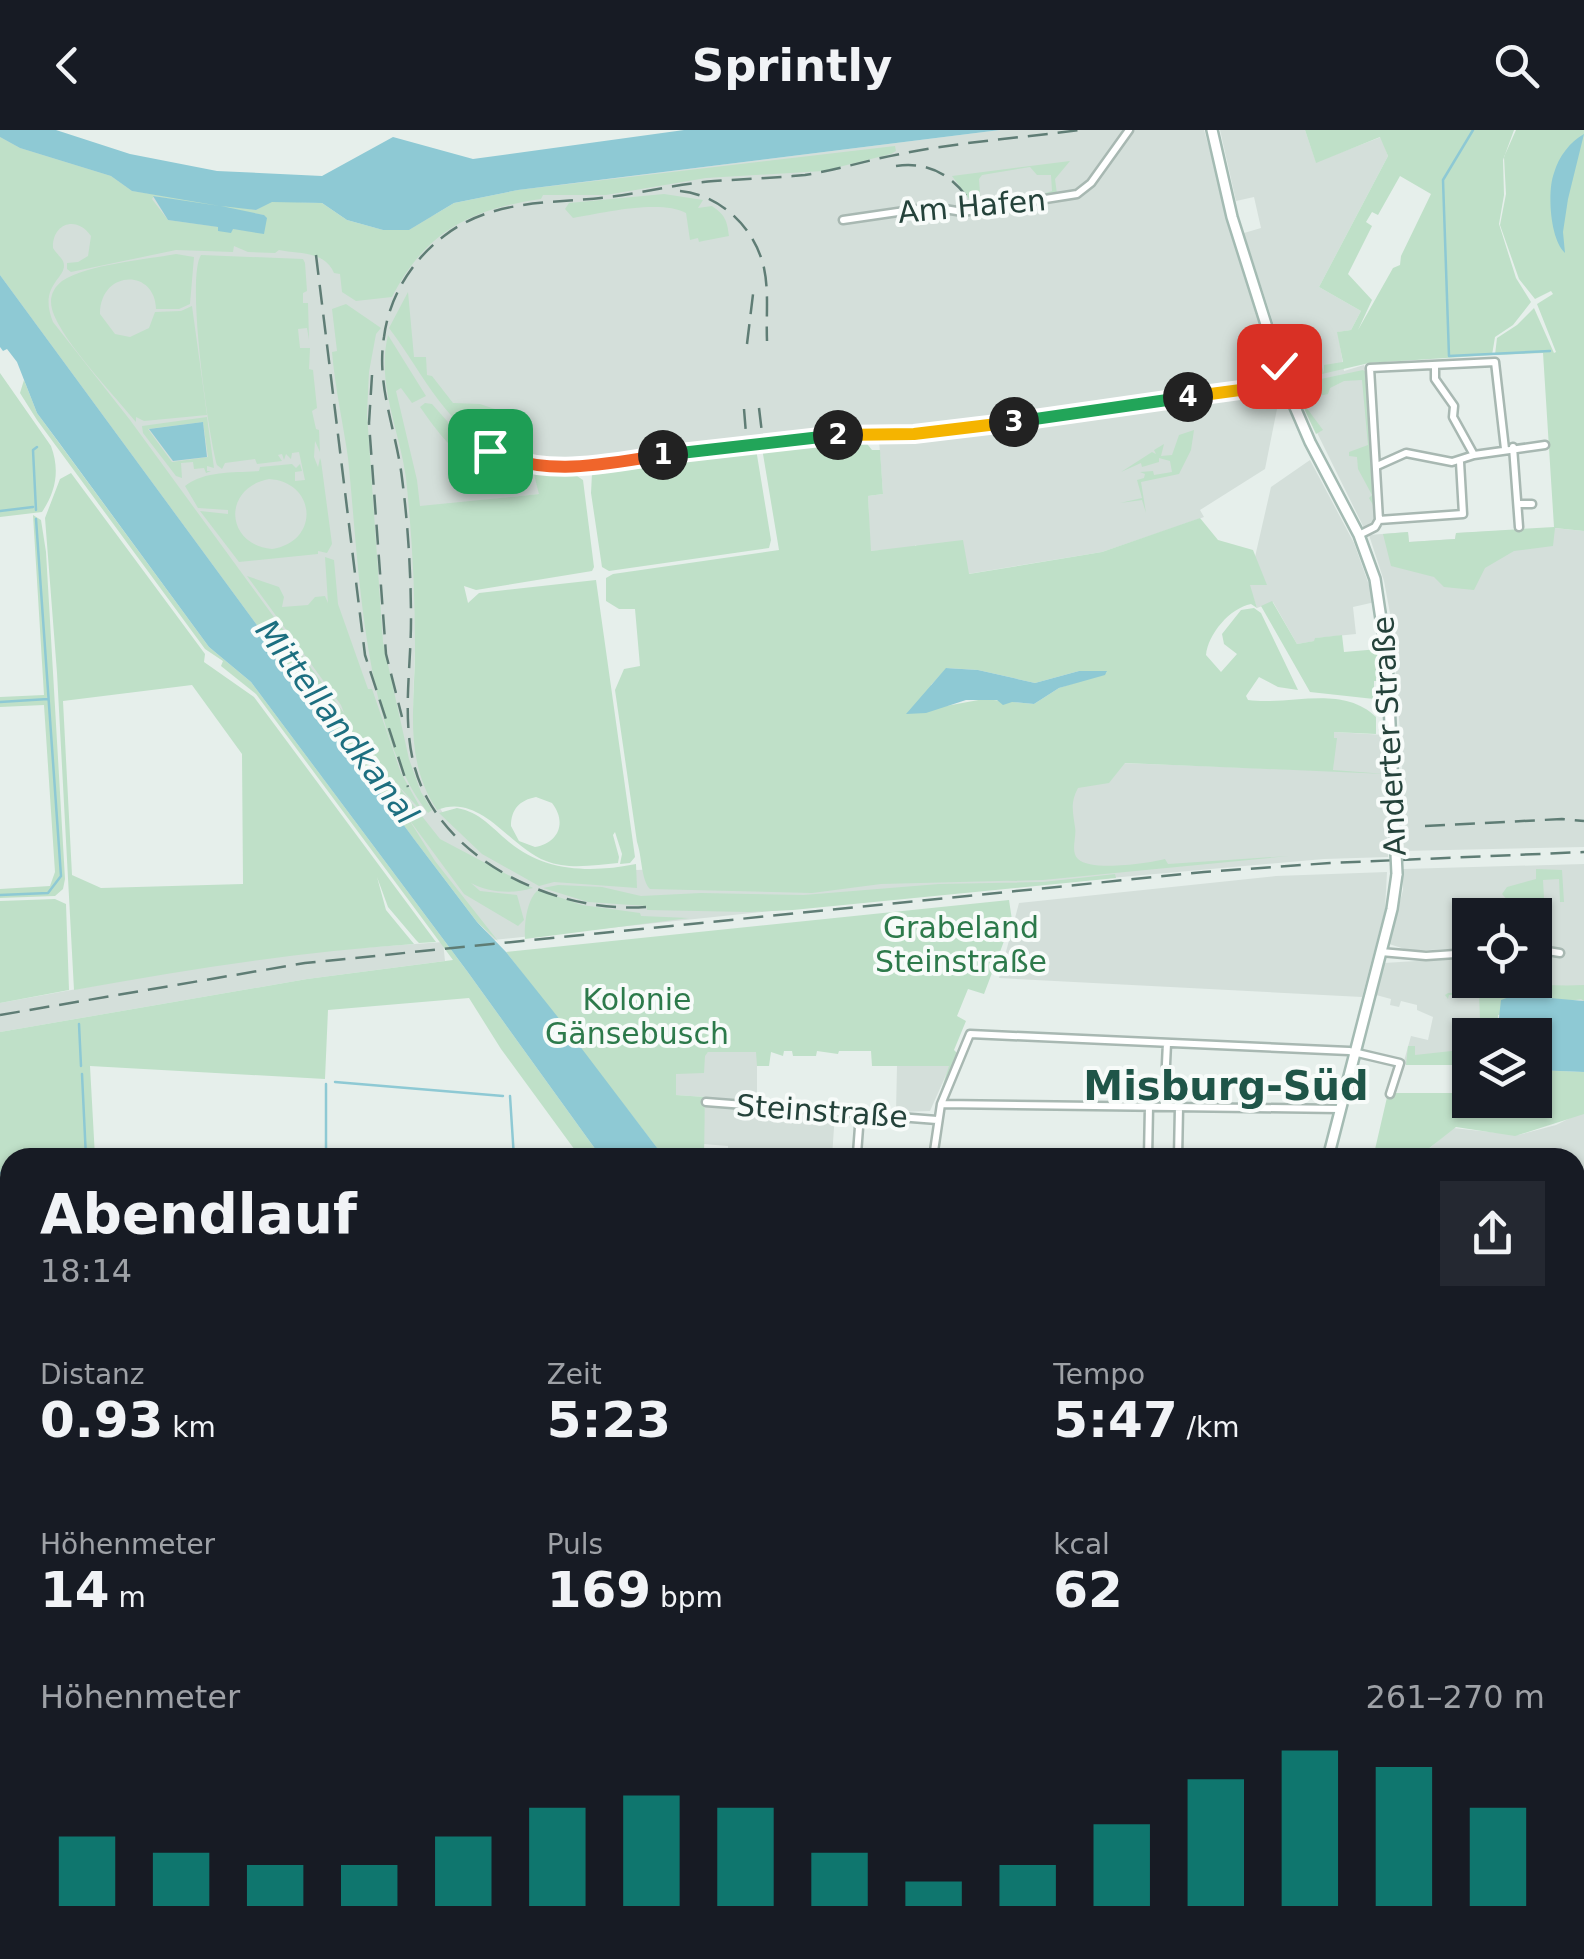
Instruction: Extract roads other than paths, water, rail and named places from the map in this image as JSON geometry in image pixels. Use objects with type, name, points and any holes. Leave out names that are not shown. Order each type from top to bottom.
[{"type":"main road","name":"Anderter Straße","points":[[1212,130],[1232,216],[1285,384],[1310,442],[1359,535],[1375,580],[1385,630],[1394,754],[1395,898],[1330,1148]]},
{"type":"street","name":"Am Hafen","points":[[843,220],[932,207],[963,212],[1077,194],[1092,183],[1129,130]]},
{"type":"street","points":[[1359,535],[1375,527],[1379,520],[1370,368],[1494,362],[1519,527]]},
{"type":"street","points":[[1434,366],[1435,378],[1454,406],[1453,417],[1474,455]]},
{"type":"street","points":[[490,451],[530,464],[584,467],[810,436],[914,434],[972,428],[1285,384]]},
{"type":"street","points":[[1376,467],[1406,453],[1460,462],[1509,448],[1546,445]]},
{"type":"street","points":[[1379,520],[1463,514],[1460,462]]},
{"type":"street","points":[[1518,504],[1532,504]]},
{"type":"street","points":[[1381,952],[1452,954]]},
{"type":"street","points":[[1552,952],[1560,954]]},
{"type":"street","points":[[934,1148],[941,1104],[966,1040],[972,1034],[1355,1052],[1400,1062],[1390,1094]]},
{"type":"street","points":[[1164,1106],[1167,1043]]},
{"type":"street","name":"Steinstraße","points":[[706,1102],[937,1120]]},
{"type":"street","points":[[941,1104],[1340,1110]]},
{"type":"street","points":[[1148,1148],[1149,1106]]},
{"type":"street","points":[[1178,1148],[1179,1107]]},
{"type":"street","points":[[857,1148],[860,1113]]},
{"type":"water","points":[[0,130],[56,130],[130,154],[217,171],[322,176],[393,137],[473,159],[684,130],[1000,130],[518,190],[454,203],[409,230],[383,230],[347,220],[322,203],[272,202],[256,210],[221,206],[264,215],[264,234],[233,229],[231,233],[218,231],[218,227],[168,220],[153,196],[220,206],[132,191],[111,176],[20,148],[0,137]]},
{"type":"water","points":[[1584,134],[1568,199],[1563,232],[1565,253],[1553,227],[1552,181],[1562,155]]},
{"type":"water","points":[[0,275],[414,839],[657,1148],[595,1148],[251,682],[209,647],[37,413],[17,362],[7,349],[3,351]]},
{"type":"water","points":[[203,422],[207,457],[173,461],[149,429]]},
{"type":"water","points":[[946,668],[978,670],[1035,683],[1079,671],[1107,671],[1105,675],[1059,688],[1034,704],[966,700],[926,713],[906,714]]},
{"type":"water","points":[[1501,1000],[1584,1001],[1584,1072],[1552,1071],[1552,1018],[1499,1018]]},
{"type":"waterway","points":[[1473,130],[1443,180],[1449,356],[1550,351]]},
{"type":"waterway","points":[[36,510],[33,450],[37,447]]},
{"type":"waterway","points":[[0,511],[33,507]]},
{"type":"waterway","points":[[0,895],[48,893],[61,876],[36,519]]},
{"type":"waterway","points":[[0,702],[48,699]]},
{"type":"waterway","points":[[79,1024],[81,1066]]},
{"type":"waterway","points":[[82,1074],[86,1148]]},
{"type":"waterway","points":[[335,1082],[503,1096]]},
{"type":"waterway","points":[[326,1084],[326,1148]]},
{"type":"waterway","points":[[510,1096],[513,1148]]},
{"type":"railway","points":[[646,907],[584,903],[521,882],[492,866],[444,824],[418,777],[409,733],[411,603],[406,513],[382,355],[391,308],[404,280],[444,236],[463,224],[503,209],[701,182],[805,175],[922,150],[1080,130]]},
{"type":"railway","points":[[896,166],[920,166],[941,173],[973,206]]},
{"type":"railway","points":[[680,191],[722,207],[753,240],[766,277],[767,341]]},
{"type":"railway","points":[[316,255],[365,655],[408,787]]},
{"type":"railway","points":[[747,344],[754,286]]},
{"type":"railway","points":[[372,375],[369,423],[386,654],[402,717]]},
{"type":"railway","points":[[759,408],[762,433]]},
{"type":"railway","points":[[744,409],[746,434]]},
{"type":"railway","points":[[1425,826],[1584,821]]},
{"type":"railway","points":[[0,1015],[305,963],[1204,872],[1584,852]]},
{"type":"district","name":"Misburg-Süd","points":[[1226,1086]]},
{"type":"water label","name":"Mittellandkanal","points":[[337,722]]},
{"type":"park label","name":"Grabeland Steinstraße","points":[[961,944]]},
{"type":"park label","name":"Kolonie Gänsebusch","points":[[637,1016]]}]
